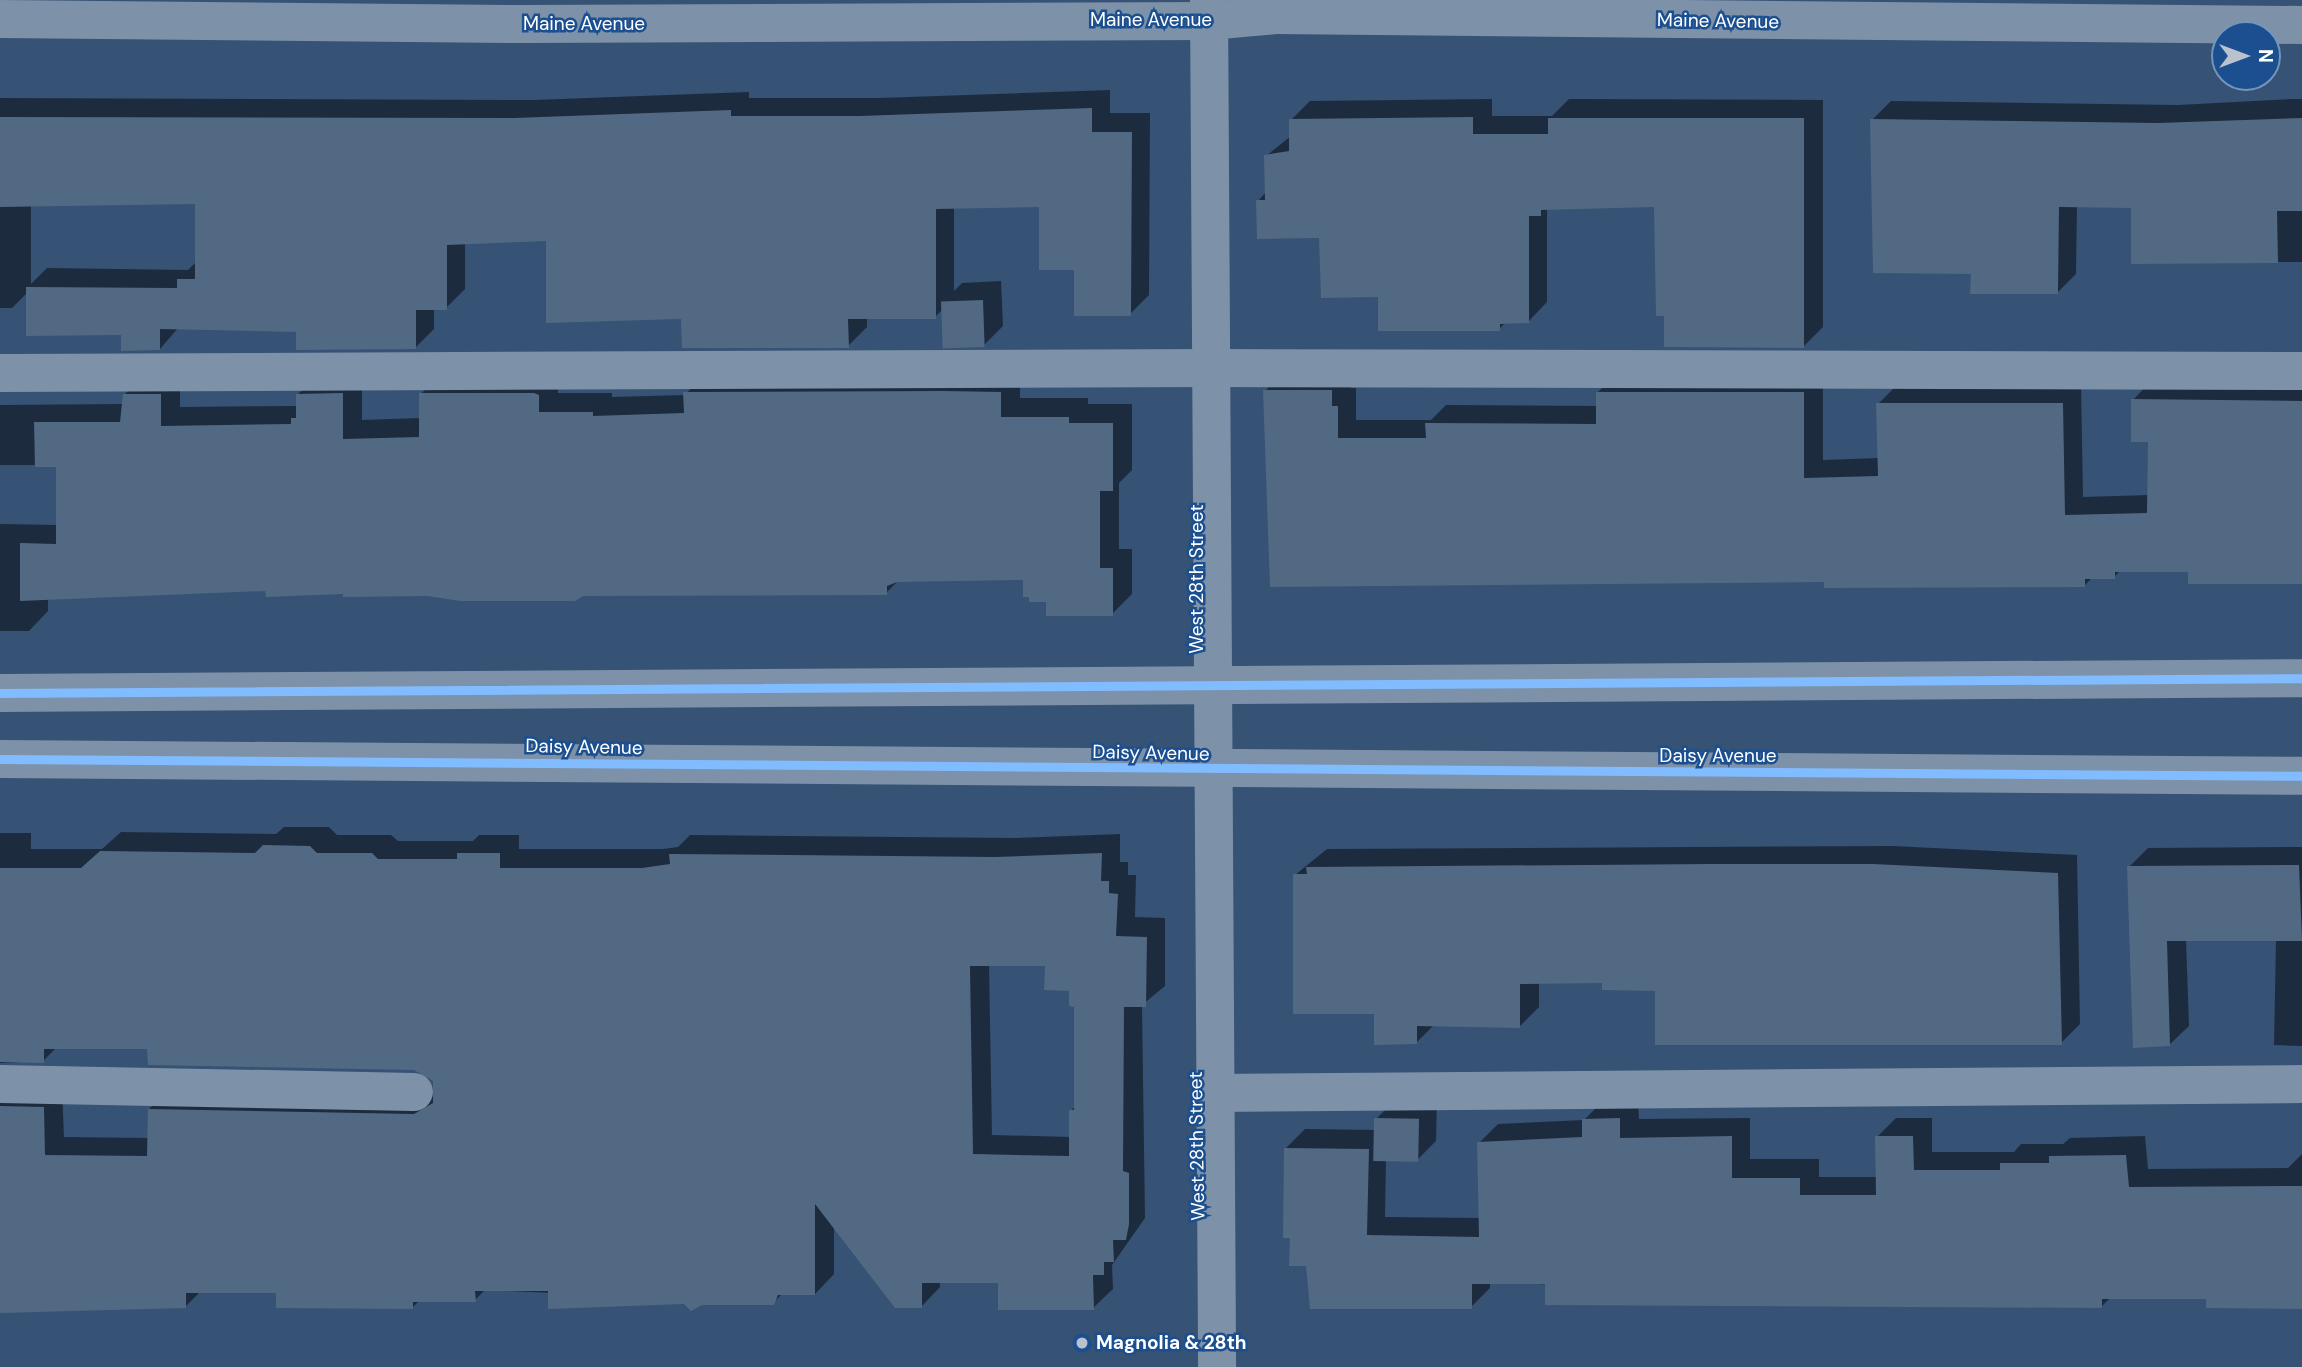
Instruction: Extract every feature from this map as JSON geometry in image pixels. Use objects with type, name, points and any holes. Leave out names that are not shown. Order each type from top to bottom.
[{"type":"street","name":"Maine Avenue","points":[[0,19],[523,12],[1209,10],[1276,15],[1911,12],[2302,25]]},
{"type":"street","name":"West 28th Street","points":[[1209,10],[1214,682],[1210,771],[1216,1367]]},
{"type":"street","points":[[0,373],[1213,368],[2302,370]]},
{"type":"street","points":[[0,694],[1214,682],[2302,678]]},
{"type":"street","name":"Daisy Avenue","points":[[0,759],[1210,771],[2302,776]]},
{"type":"street","points":[[0,1084],[414,1092]]},
{"type":"street","points":[[1213,1093],[2302,1084]]},
{"type":"building","points":[[1092,108],[1092,132],[1132,132],[1131,316],[1074,316],[1074,270],[1039,270],[1039,207],[936,209],[936,319],[848,319],[849,348],[682,348],[681,319],[546,323],[546,241],[447,245],[447,310],[416,310],[416,349],[296,350],[296,332],[160,329],[160,350],[121,351],[121,335],[26,336],[26,287],[177,288],[177,279],[195,279],[195,204],[0,207],[0,117],[514,118],[731,110],[731,116],[859,116]]},
{"type":"building","points":[[1473,117],[1473,134],[1548,134],[1548,118],[1804,118],[1804,348],[1664,347],[1664,316],[1656,316],[1654,207],[1541,210],[1541,216],[1529,216],[1529,323],[1500,324],[1500,331],[1378,331],[1378,297],[1321,298],[1319,238],[1257,239],[1256,200],[1265,200],[1264,155],[1289,151],[1289,119]]},
{"type":"building","points":[[2302,118],[2302,211],[2277,211],[2278,263],[2131,264],[2131,208],[2059,207],[2058,294],[1970,294],[1971,274],[1873,273],[1870,119],[2158,123]]},
{"type":"building","points":[[983,300],[985,347],[943,348],[941,301]]},
{"type":"building","points":[[1263,390],[1332,390],[1332,406],[1338,406],[1338,438],[1426,438],[1425,423],[1596,424],[1596,392],[1804,392],[1804,478],[1878,476],[1876,403],[2063,403],[2065,515],[2147,513],[2148,442],[2131,442],[2131,399],[2302,401],[2302,584],[2188,584],[2188,572],[2115,572],[2115,579],[2085,579],[2085,587],[1824,588],[1824,582],[1270,587]]},
{"type":"building","points":[[683,392],[1001,392],[1001,417],[1069,417],[1069,423],[1113,423],[1113,491],[1100,491],[1100,568],[1113,568],[1113,616],[1046,616],[1046,602],[1029,602],[1029,597],[1023,597],[1023,580],[897,582],[887,586],[887,595],[583,596],[575,601],[460,601],[428,596],[343,597],[343,594],[266,597],[265,591],[20,601],[20,543],[56,544],[56,467],[35,467],[34,422],[120,422],[123,394],[161,394],[161,426],[291,424],[291,418],[296,418],[296,394],[343,393],[343,439],[419,437],[419,393],[534,393],[539,395],[539,412],[593,412],[593,416],[684,413]]},
{"type":"building","points":[[263,845],[310,846],[317,853],[372,853],[378,859],[457,859],[457,853],[500,853],[500,868],[642,868],[670,864],[669,854],[995,857],[1102,853],[1101,881],[1109,881],[1109,893],[1118,894],[1116,936],[1147,937],[1146,1007],[1124,1007],[1123,1171],[1129,1173],[1129,1224],[1126,1240],[1113,1240],[1114,1262],[1104,1262],[1104,1275],[1093,1275],[1094,1310],[998,1310],[998,1283],[922,1283],[922,1308],[895,1308],[815,1204],[815,1295],[778,1295],[774,1305],[702,1305],[691,1311],[684,1304],[548,1309],[548,1291],[475,1291],[476,1302],[413,1302],[413,1309],[276,1308],[276,1293],[186,1293],[186,1308],[0,1313],[0,1106],[44,1107],[45,1155],[147,1156],[148,1109],[414,1114],[433,1103],[433,1081],[414,1070],[148,1065],[147,1049],[44,1049],[44,1063],[0,1062],[0,868],[81,868],[100,851],[255,853]],"holes":[[[970,966],[1045,966],[1044,990],[1069,991],[1069,1006],[1074,1007],[1074,1110],[1069,1110],[1069,1156],[973,1154]]]},
{"type":"building","points":[[1873,864],[2058,873],[2062,1045],[1655,1045],[1655,991],[1602,990],[1602,983],[1520,984],[1520,1028],[1417,1026],[1417,1044],[1374,1045],[1374,1014],[1293,1014],[1293,874],[1307,874],[1306,867]]},
{"type":"building","points":[[2299,865],[2302,941],[2167,941],[2170,1046],[2133,1048],[2127,866]]},
{"type":"building","points":[[1374,1118],[1419,1119],[1418,1162],[1373,1161]]},
{"type":"building","points":[[1620,1118],[1620,1138],[1732,1136],[1732,1178],[1800,1178],[1800,1195],[1876,1195],[1875,1136],[1913,1136],[1914,1170],[2000,1170],[2000,1163],[2049,1163],[2049,1156],[2126,1155],[2129,1187],[2302,1186],[2302,1309],[2206,1308],[2206,1299],[2102,1299],[2102,1308],[1545,1305],[1545,1284],[1472,1284],[1472,1309],[1310,1309],[1306,1266],[1289,1266],[1290,1238],[1283,1238],[1284,1148],[1369,1149],[1367,1235],[1479,1237],[1477,1142],[1582,1137],[1582,1119]]},
{"type":"cycle path","points":[[0,693],[2302,678]]},
{"type":"cycle path","points":[[0,759],[2302,776]]},
{"type":"place","name":"Magnolia & 28th","points":[[1082,1343]]}]
